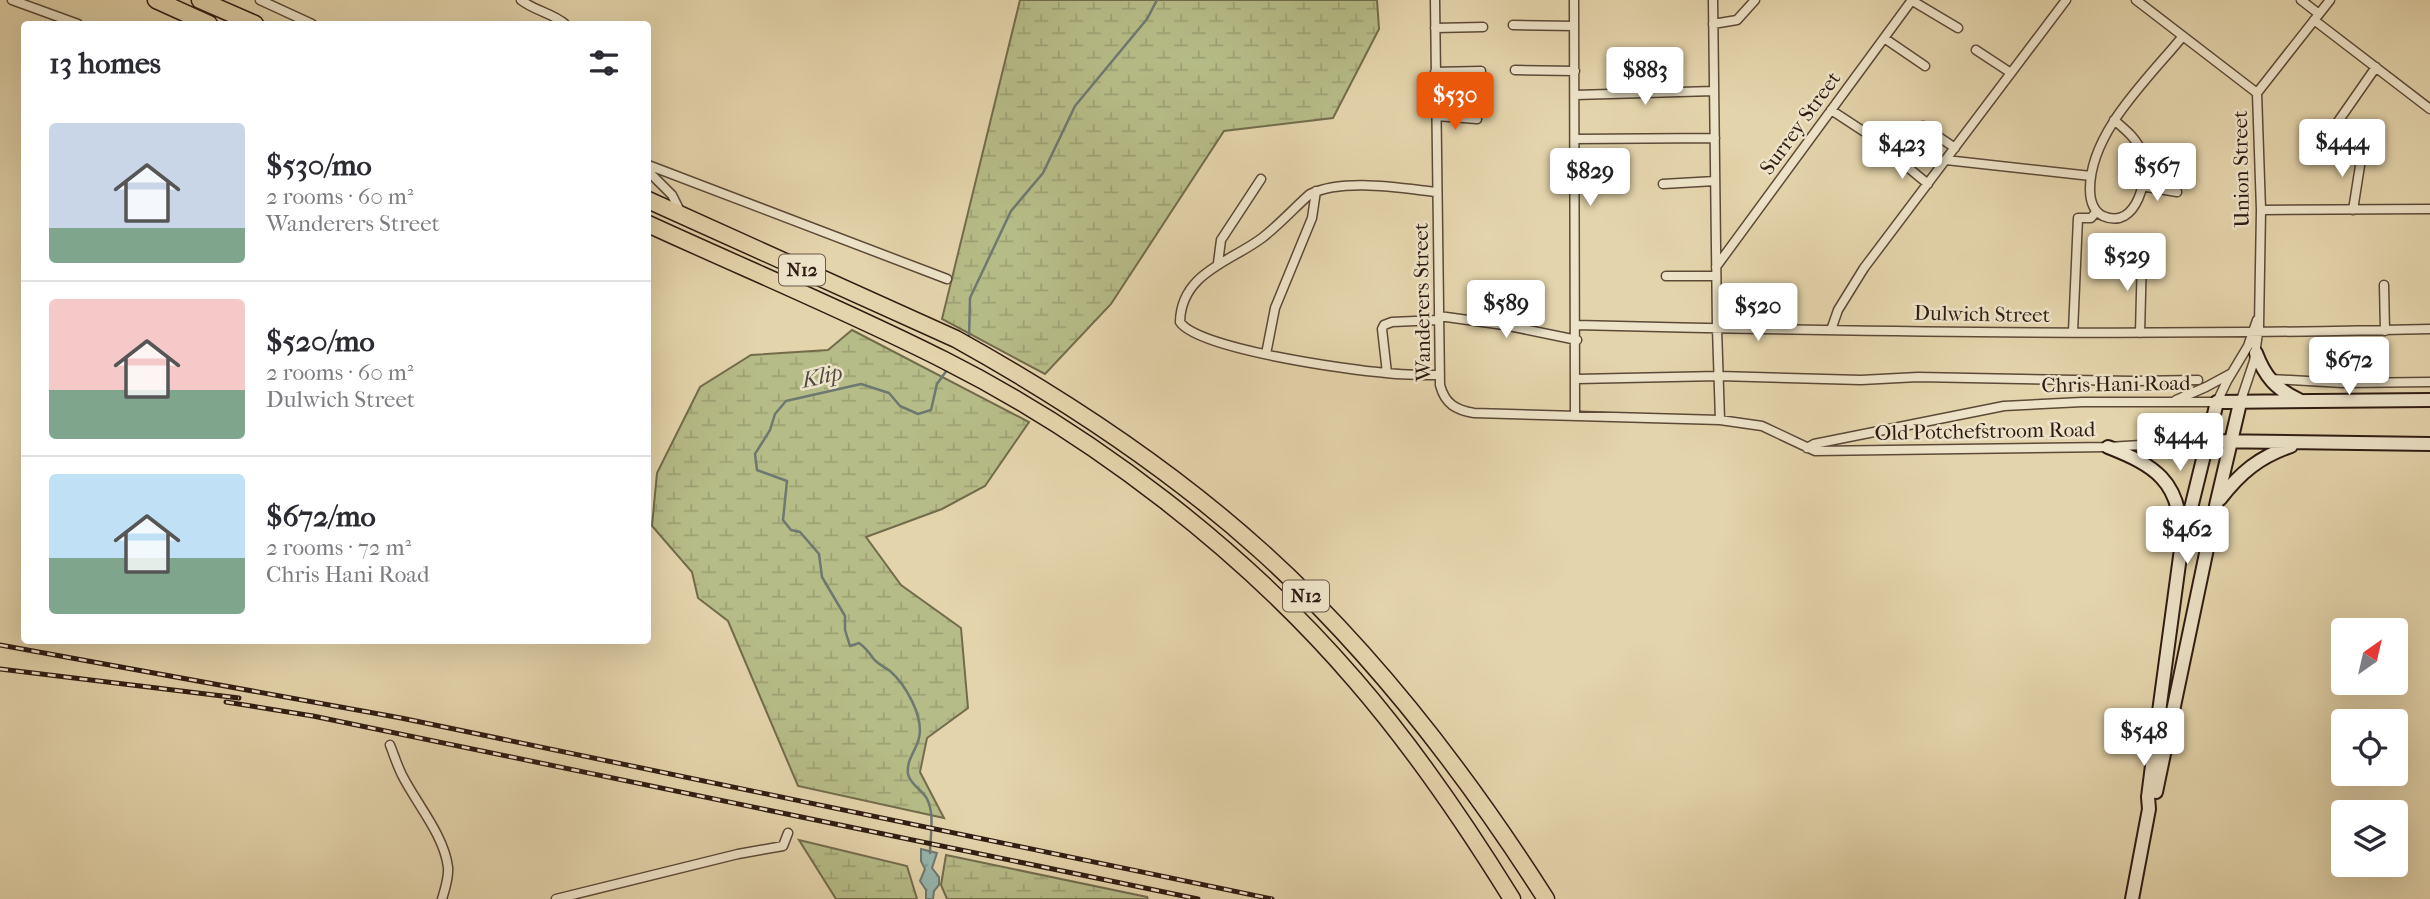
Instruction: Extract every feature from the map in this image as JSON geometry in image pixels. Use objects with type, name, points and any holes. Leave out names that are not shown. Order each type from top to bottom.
[{"type":"highway","points":[[156,0],[202,21]]},
{"type":"highway","points":[[200,0],[248,21]]},
{"type":"highway","name":"N12","points":[[651,201],[956,340],[998,362],[1157,467],[1261,551],[1351,642],[1425,727],[1496,823],[1546,899]]},
{"type":"highway","name":"N12","points":[[651,225],[944,360],[987,383],[1073,435],[1184,516],[1310,630],[1354,678],[1406,742],[1457,813],[1513,899]]},
{"type":"main road","points":[[2256,353],[2268,379],[2300,401]]},
{"type":"main road","name":"Chris Hani Road","points":[[2217,402],[2430,400]]},
{"type":"main road","points":[[2133,899],[2149,809],[2148,797],[2181,549],[2217,402]]},
{"type":"main road","points":[[2149,809],[2155,799],[2240,402]]},
{"type":"main road","points":[[2206,441],[2430,443]]},
{"type":"main road","points":[[2217,502],[2240,475],[2257,461],[2297,443]]},
{"type":"main road","points":[[2108,447],[2142,461],[2166,481],[2178,508],[2181,549]]},
{"type":"street","points":[[12,0],[70,21]]},
{"type":"street","points":[[260,0],[306,21]]},
{"type":"street","points":[[521,0],[561,21]]},
{"type":"street","name":"Wanderers Street","points":[[1435,0],[1439,375],[1445,400],[1464,411],[1720,420],[1762,426],[1807,448]]},
{"type":"street","points":[[1574,0],[1577,340],[1575,415]]},
{"type":"street","points":[[1713,0],[1720,420]]},
{"type":"street","points":[[1713,24],[1737,20],[1755,0]]},
{"type":"street","points":[[1911,0],[1958,29]]},
{"type":"street","name":"Surrey Street","points":[[1716,267],[1911,0]]},
{"type":"street","points":[[1831,330],[1838,310],[1859,276],[2066,0]]},
{"type":"street","points":[[2136,0],[2257,93]]},
{"type":"street","points":[[2301,0],[2316,17],[2376,68],[2430,108]]},
{"type":"street","name":"Union Street","points":[[2217,402],[2255,333],[2258,320],[2261,210],[2257,93],[2330,0]]},
{"type":"street","points":[[1513,25],[1574,26]]},
{"type":"street","points":[[1435,28],[1483,27]]},
{"type":"street","points":[[2114,120],[2129,132],[2142,154],[2144,168],[2136,206],[2129,214],[2118,218],[2105,217],[2096,212],[2090,192],[2098,148],[2114,120],[2183,36]]},
{"type":"street","points":[[1884,38],[1925,66]]},
{"type":"street","points":[[1976,50],[2011,73]]},
{"type":"street","points":[[2337,123],[2376,68]]},
{"type":"street","points":[[1515,69],[1575,71]]},
{"type":"street","points":[[1435,72],[1481,71]]},
{"type":"street","points":[[1575,95],[1714,91]]},
{"type":"street","points":[[1830,110],[1863,131]]},
{"type":"street","points":[[1436,116],[1477,119]]},
{"type":"street","points":[[1923,126],[1955,148]]},
{"type":"street","points":[[1575,139],[1715,138]]},
{"type":"street","points":[[2353,210],[2362,153]]},
{"type":"street","points":[[1894,156],[1928,184]]},
{"type":"street","points":[[1946,159],[2091,176]]},
{"type":"street","points":[[651,166],[947,279]]},
{"type":"street","points":[[651,174],[672,195],[682,216]]},
{"type":"street","points":[[651,177],[657,180]]},
{"type":"street","points":[[1218,263],[1221,240],[1261,178]]},
{"type":"street","points":[[1663,184],[1716,181]]},
{"type":"street","points":[[1576,183],[1623,187]]},
{"type":"street","points":[[1436,192],[1366,186],[1316,191],[1310,194],[1257,241],[1200,276],[1182,304],[1180,322],[1194,333],[1266,354],[1387,373],[1439,375]]},
{"type":"street","points":[[2141,186],[2177,192]]},
{"type":"street","points":[[1266,354],[1276,308],[1312,218],[1316,191]]},
{"type":"street","points":[[2261,210],[2430,209]]},
{"type":"street","points":[[2073,332],[2078,218],[2091,218],[2096,212]]},
{"type":"street","points":[[2140,333],[2142,255]]},
{"type":"street","points":[[1666,276],[1716,276]]},
{"type":"street","points":[[2384,285],[2385,331]]},
{"type":"street","points":[[1387,373],[1382,329],[1384,325],[1392,322],[1438,318],[1504,325],[1577,340]]},
{"type":"street","name":"Dulwich Street","points":[[1576,325],[2140,333],[2430,330]]},
{"type":"street","name":"Union Street","points":[[2240,402],[2256,353],[2255,333]]},
{"type":"street","points":[[2169,402],[2207,387],[2231,373]]},
{"type":"street","points":[[1577,379],[1718,376],[1861,380],[1918,377],[2198,380]]},
{"type":"street","points":[[2268,379],[2343,383],[2430,382]]},
{"type":"street","name":"Chris Hani Road","points":[[1807,448],[1815,444],[2004,406],[2082,402],[2217,402]]},
{"type":"street","name":"Old Potchefstroom Road","points":[[1807,448],[1815,451],[2108,447],[2206,441]]},
{"type":"street","points":[[390,745],[401,773],[423,808],[443,850],[448,868],[442,899]]},
{"type":"street","points":[[556,899],[738,853],[783,846],[788,833]]},
{"type":"green space","points":[[1020,0],[1377,0],[1379,29],[1333,118],[1224,131],[1111,304],[1045,374],[942,319]]},
{"type":"green space","points":[[852,330],[1029,422],[985,486],[942,509],[866,537],[901,585],[961,628],[968,708],[927,738],[920,772],[944,818],[798,786],[728,621],[698,598],[692,572],[652,526],[657,473],[700,387],[751,355],[828,350]]},
{"type":"green space","points":[[799,840],[907,866],[917,899],[836,899]]},
{"type":"green space","points":[[946,855],[1148,899],[947,899],[941,885]]},
{"type":"water","points":[[921,849],[937,853],[932,868],[939,877],[939,885],[934,891],[933,899],[926,899],[926,890],[920,881],[925,869],[921,861]]},
{"type":"waterway","name":"Klip","points":[[969,339],[970,298],[1011,211],[1043,173],[1075,106],[1147,19],[1157,0]]},
{"type":"waterway","name":"Klip","points":[[930,853],[929,805],[908,774],[908,764],[919,738],[916,711],[908,693],[890,671],[859,643],[850,646],[845,630],[845,616],[822,577],[819,554],[800,532],[791,530],[783,520],[787,481],[757,470],[755,454],[770,430],[775,414],[786,401],[861,384],[889,393],[900,406],[918,414],[931,410],[937,384],[947,370]]},
{"type":"railway","points":[[0,645],[401,718],[1272,899]]},
{"type":"railway","points":[[0,669],[239,698]]},
{"type":"railway","points":[[226,702],[313,716],[1198,899]]}]
